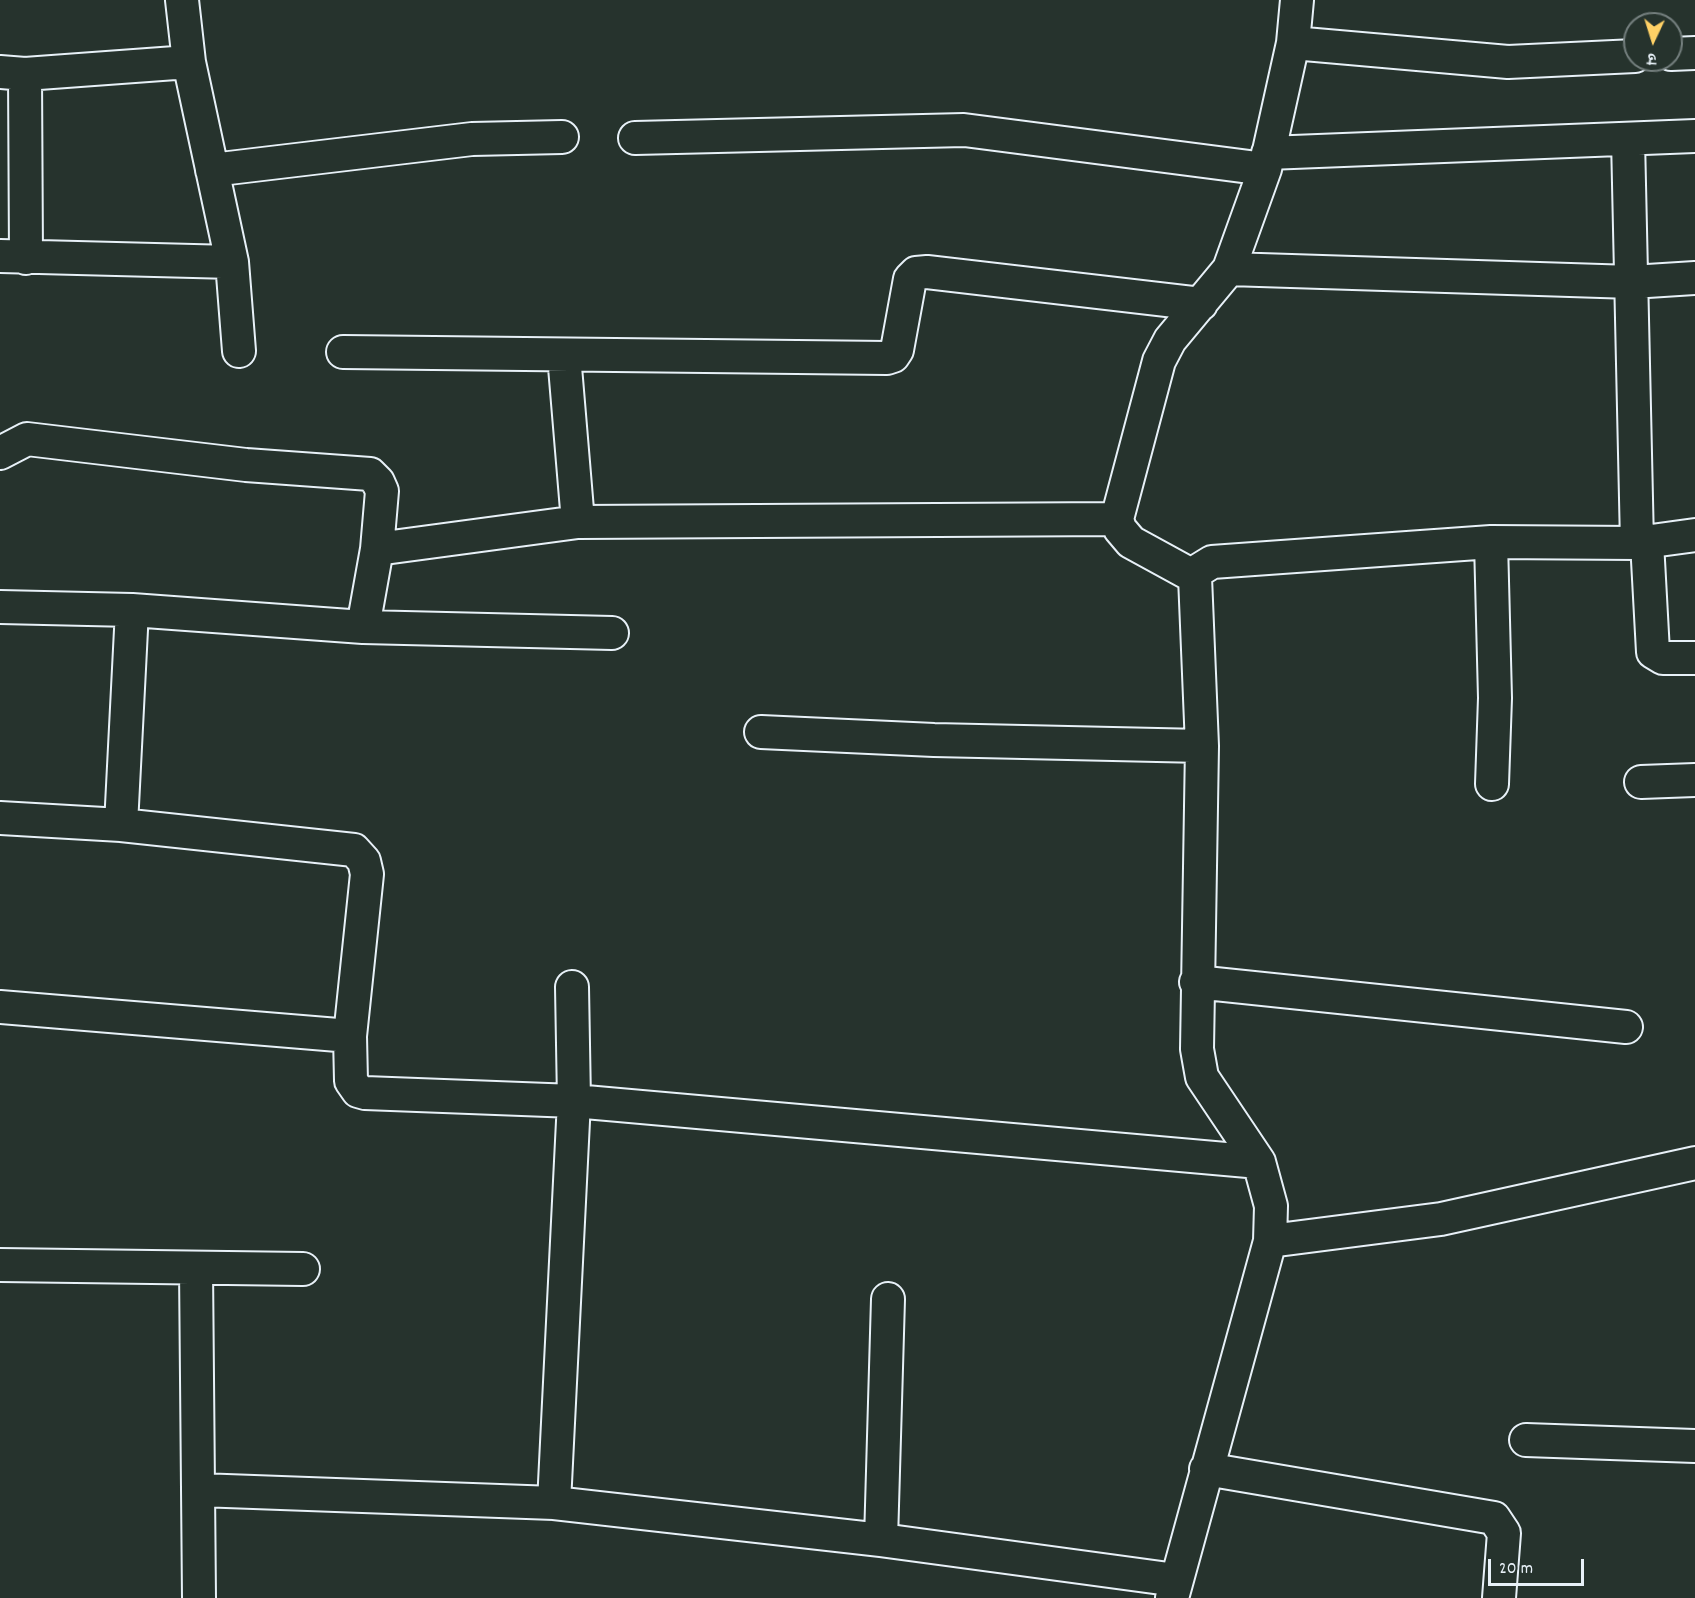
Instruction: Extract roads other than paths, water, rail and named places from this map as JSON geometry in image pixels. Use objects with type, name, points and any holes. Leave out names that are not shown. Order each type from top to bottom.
[{"type":"street","points":[[182,0],[189,62],[232,262],[239,351]]},
{"type":"street","points":[[1195,577],[1131,542],[1120,529],[1117,519],[1159,361],[1170,340],[1229,269],[1267,161],[1293,43],[1297,0]]},
{"type":"street","points":[[1293,43],[1508,62],[1623,57]]},
{"type":"street","points":[[189,62],[12,73],[13,257],[232,262]]},
{"type":"street","points":[[635,138],[964,130],[1267,161],[1695,136]]},
{"type":"street","points":[[212,170],[472,139],[562,137]]},
{"type":"street","points":[[1628,140],[1642,543],[1653,652],[1663,658],[1695,658]]},
{"type":"street","points":[[1229,269],[1632,282],[1695,278]]},
{"type":"street","points":[[343,352],[887,358],[893,356],[897,350],[910,279],[916,273],[927,272],[1201,304]]},
{"type":"street","points":[[564,355],[578,522]]},
{"type":"street","points":[[0,453],[27,439],[246,465],[370,474],[378,482],[382,491],[377,549],[363,627]]},
{"type":"street","points":[[377,549],[578,522],[1117,519]]},
{"type":"street","points":[[199,1490],[554,1503],[881,1540],[1174,1589],[1270,1241],[1271,1206],[1259,1162],[1202,1077],[1197,1049],[1196,982],[1202,746],[1195,577],[1204,566],[1212,562],[1491,542],[1642,543],[1695,535]]},
{"type":"street","points":[[1491,542],[1495,698],[1492,784]]},
{"type":"street","points":[[0,607],[132,610],[363,627],[612,633]]},
{"type":"street","points":[[121,825],[132,610]]},
{"type":"street","points":[[761,732],[934,740],[1202,746]]},
{"type":"street","points":[[1641,782],[1695,780]]},
{"type":"street","points":[[0,818],[121,825],[354,850],[360,854],[367,874],[350,1036],[351,1082],[358,1091],[365,1093],[574,1101],[1259,1162]]},
{"type":"street","points":[[1196,982],[1626,1027]]},
{"type":"street","points":[[554,1503],[574,1101],[572,987]]},
{"type":"street","points":[[0,1007],[350,1036]]},
{"type":"street","points":[[1270,1241],[1441,1219],[1695,1163]]},
{"type":"street","points":[[0,1265],[303,1269]]},
{"type":"street","points":[[196,1268],[199,1598]]},
{"type":"street","points":[[881,1540],[888,1299]]},
{"type":"street","points":[[1526,1440],[1695,1446]]},
{"type":"street","points":[[1206,1469],[1494,1518],[1504,1533],[1499,1598]]}]
